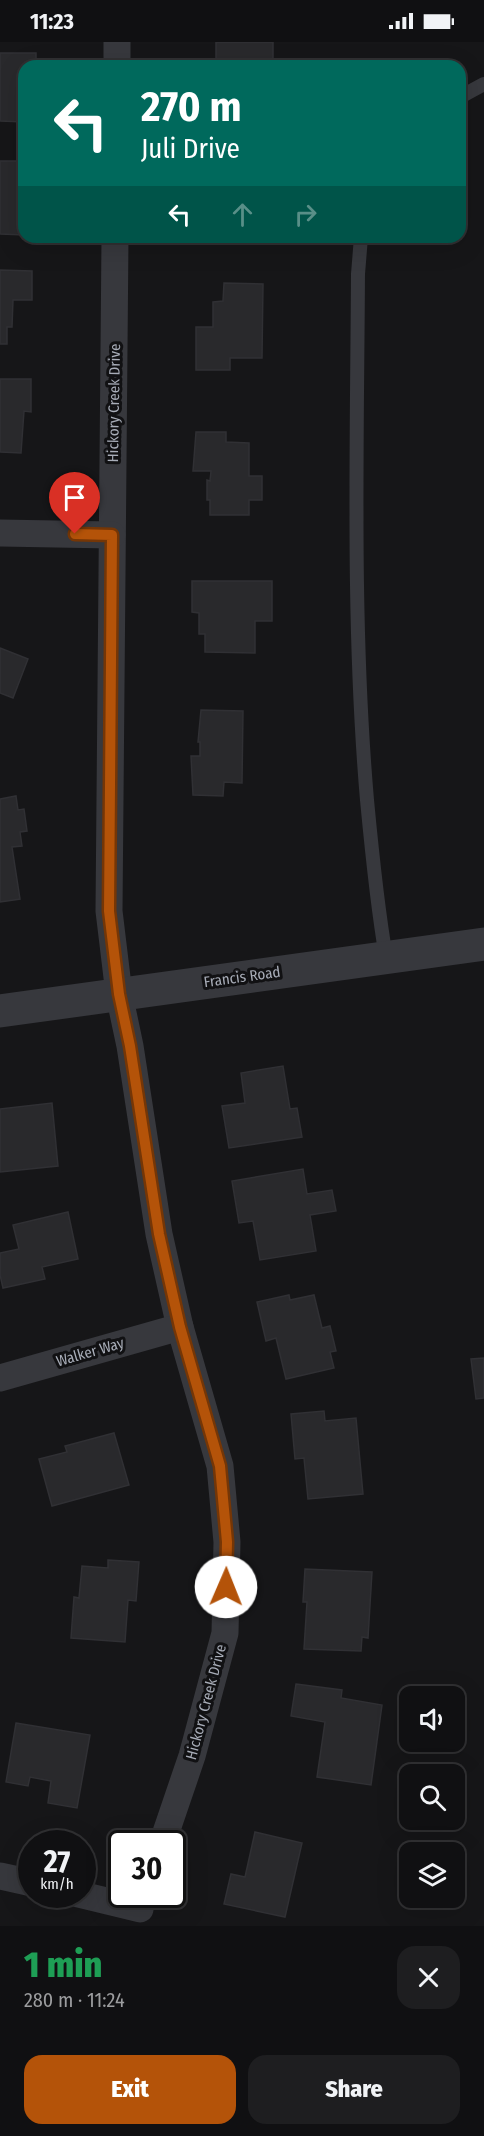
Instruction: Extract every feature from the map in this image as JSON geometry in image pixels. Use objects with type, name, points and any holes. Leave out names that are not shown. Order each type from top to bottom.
[{"type":"street","points":[[117,42],[117,60]]},
{"type":"street","name":"Hickory Creek Drive","points":[[115,243],[109,911],[119,994],[130,1046],[159,1234],[180,1327],[220,1466],[227,1542],[225,1633],[192,1756],[167,1830]]},
{"type":"street","points":[[0,533],[112,535]]},
{"type":"street","name":"Francis Road","points":[[0,1011],[484,944]]},
{"type":"street","name":"Walker Way","points":[[0,1377],[180,1327]]},
{"type":"street","points":[[0,1876],[18,1880]]},
{"type":"street","points":[[96,1899],[140,1910]]},
{"type":"lane","points":[[466,94],[484,84]]},
{"type":"lane","points":[[361,243],[358,274],[356,585],[360,707],[376,902],[386,957]]},
{"type":"building","points":[[216,42],[273,42],[273,59],[216,59]]},
{"type":"building","points":[[0,53],[36,53],[36,60],[18,60],[18,122],[0,121]]},
{"type":"building","points":[[0,161],[18,161],[18,235],[0,234]]},
{"type":"building","points":[[0,270],[32,271],[32,300],[13,300],[12,327],[7,327],[7,344],[0,344]]},
{"type":"building","points":[[224,283],[263,284],[262,358],[230,358],[230,370],[196,370],[196,327],[213,327],[213,302],[223,301]]},
{"type":"building","points":[[0,379],[31,379],[31,412],[24,411],[21,453],[0,452]]},
{"type":"building","points":[[196,432],[226,432],[226,442],[249,443],[249,476],[262,476],[262,500],[249,500],[249,515],[210,515],[207,480],[210,481],[211,471],[193,471]]},
{"type":"building","points":[[192,581],[272,581],[272,621],[255,621],[255,653],[205,652],[205,634],[199,634],[199,613],[192,612]]},
{"type":"building","points":[[0,648],[28,659],[13,698],[0,693]]},
{"type":"building","points":[[201,710],[243,711],[242,783],[224,782],[223,796],[193,795],[191,756],[200,756],[200,742],[198,742]]},
{"type":"building","points":[[16,796],[18,810],[24,809],[27,831],[20,832],[22,846],[12,847],[20,899],[0,902],[0,799]]},
{"type":"building","points":[[283,1066],[290,1109],[297,1108],[302,1137],[229,1148],[222,1106],[245,1103],[241,1073]]},
{"type":"building","points":[[52,1103],[58,1166],[0,1172],[0,1109]]},
{"type":"building","points":[[303,1169],[307,1194],[332,1190],[336,1211],[310,1215],[316,1251],[260,1260],[253,1221],[239,1223],[232,1181]]},
{"type":"building","points":[[68,1212],[78,1259],[42,1267],[45,1279],[3,1288],[0,1275],[0,1253],[19,1249],[13,1225]]},
{"type":"building","points":[[289,1295],[290,1300],[314,1295],[322,1328],[330,1326],[336,1351],[330,1352],[334,1368],[286,1379],[276,1338],[266,1341],[257,1302]]},
{"type":"building","points":[[484,1358],[484,1398],[476,1399],[471,1359]]},
{"type":"building","points":[[324,1411],[325,1421],[356,1418],[363,1494],[308,1499],[304,1458],[295,1459],[291,1414]]},
{"type":"building","points":[[114,1433],[129,1485],[52,1506],[39,1459],[67,1452],[65,1446]]},
{"type":"building","points":[[108,1560],[139,1562],[136,1601],[128,1600],[125,1642],[71,1638],[74,1597],[79,1598],[82,1566],[108,1568]]},
{"type":"building","points":[[305,1569],[372,1572],[368,1638],[362,1637],[361,1651],[304,1649],[307,1602],[303,1602]]},
{"type":"building","points":[[296,1684],[342,1690],[341,1698],[382,1705],[371,1785],[317,1777],[325,1722],[291,1716]]},
{"type":"building","points":[[16,1723],[90,1735],[77,1808],[48,1803],[51,1781],[30,1777],[28,1786],[6,1782]]},
{"type":"building","points":[[255,1832],[302,1843],[285,1917],[224,1904],[231,1874],[245,1877]]},
{"type":"route","points":[[75,534],[112,535],[109,911],[119,994],[130,1046],[159,1234],[180,1327],[220,1466],[227,1542],[226,1587]]}]
